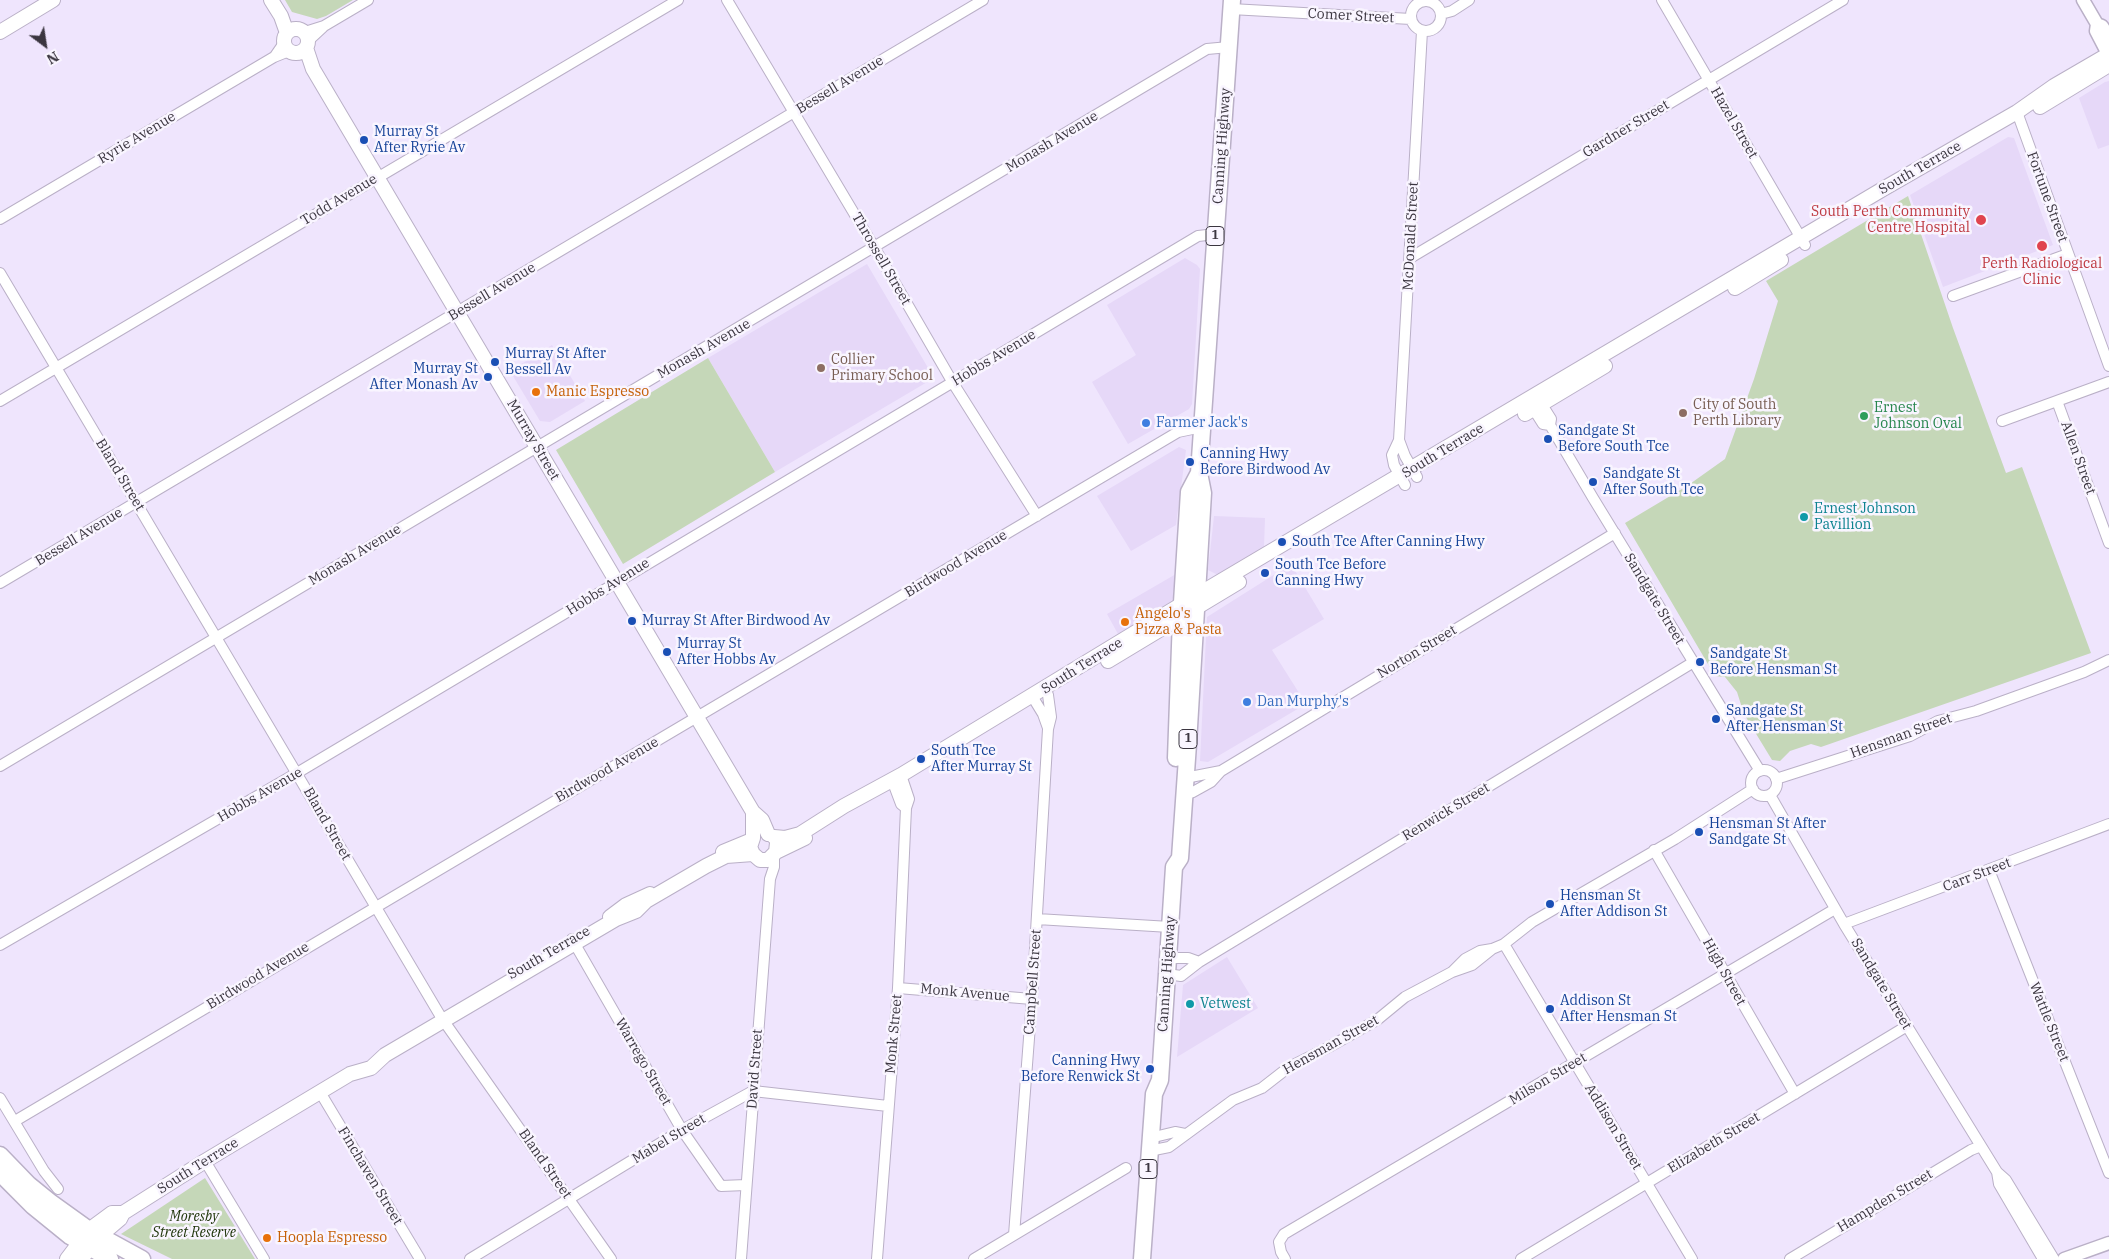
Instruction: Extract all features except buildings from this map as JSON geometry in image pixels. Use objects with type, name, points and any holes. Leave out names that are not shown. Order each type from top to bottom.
[{"type":"main road","points":[[0,32],[53,0]]},
{"type":"main road","points":[[271,0],[296,41]]},
{"type":"main road","name":"Canning Highway","points":[[1152,1259],[1155,1144],[1154,1094],[1160,1080],[1174,867],[1180,858],[1185,778],[1189,607],[1189,492],[1199,472],[1232,5]]},
{"type":"main road","name":"Murray Street","points":[[296,41],[753,812],[762,820],[771,835]]},
{"type":"main road","name":"South Terrace","points":[[67,1259],[88,1243],[112,1213],[123,1213],[205,1161],[350,1074],[364,1060],[442,1019],[573,942],[631,901],[644,897],[726,850],[761,850],[850,814],[863,802],[897,780],[1803,241],[2018,116],[2054,86],[2109,57]]},
{"type":"main road","name":"Canning Highway","points":[[1174,867],[1169,859],[1189,607]]},
{"type":"main road","name":"South Terrace","points":[[761,850],[760,833],[785,838],[800,834],[844,806],[897,780]]},
{"type":"main road","points":[[753,812],[761,850],[777,844],[771,835]]},
{"type":"main road","name":"Canning Highway","points":[[1142,1259],[1155,1144]]},
{"type":"main road","points":[[0,1155],[88,1243],[142,1259]]},
{"type":"main road","points":[[0,1173],[33,1206],[110,1259]]},
{"type":"street","points":[[296,41],[368,0]]},
{"type":"street","name":"Todd Avenue","points":[[0,401],[678,0]]},
{"type":"street","name":"Throssell Street","points":[[727,0],[953,383],[1037,516]]},
{"type":"street","name":"Bessell Avenue","points":[[0,583],[983,0]]},
{"type":"street","points":[[1441,14],[1469,0]]},
{"type":"street","name":"Hazel Street","points":[[1662,0],[1803,241]]},
{"type":"street","name":"Gardner Street","points":[[1410,258],[1842,0]]},
{"type":"street","points":[[2083,0],[2097,24],[2102,26],[2109,37]]},
{"type":"street","points":[[1424,1],[1434,4],[1441,14],[1441,19],[1436,28],[1431,31],[1422,31],[1414,25],[1411,19],[1413,9],[1424,1]]},
{"type":"street","name":"Comer Street","points":[[1232,5],[1411,19]]},
{"type":"street","points":[[2097,24],[2096,31],[2109,57]]},
{"type":"street","name":"McDonald Street","points":[[1402,481],[1392,460],[1392,455],[1399,440],[1422,31]]},
{"type":"street","name":"Ryrie Avenue","points":[[0,219],[274,57],[296,41]]},
{"type":"street","name":"Monash Avenue","points":[[0,766],[875,248],[1207,49],[1229,47]]},
{"type":"street","name":"Fortune Street","points":[[2018,116],[2109,366]]},
{"type":"street","name":"Hobbs Avenue","points":[[0,945],[297,773],[1198,236],[1216,234]]},
{"type":"street","points":[[1953,296],[2068,254]]},
{"type":"street","name":"Bland Street","points":[[0,273],[217,636],[442,1019],[611,1259]]},
{"type":"street","points":[[2002,421],[2109,382]]},
{"type":"street","name":"Allen Street","points":[[2056,401],[2106,526],[2109,542]]},
{"type":"street","name":"Sandgate Street","points":[[1535,402],[1551,419],[1550,425],[1614,533],[1760,771]]},
{"type":"street","name":"Birdwood Avenue","points":[[15,1122],[1178,432],[1202,427]]},
{"type":"street","name":"McDonald Street","points":[[1399,440],[1415,473]]},
{"type":"street","name":"Norton Street","points":[[1184,795],[1211,782],[1221,771],[1614,533]]},
{"type":"street","name":"Hensman Street","points":[[1776,779],[1910,736],[1938,721],[1995,704],[2084,672],[2109,660]]},
{"type":"street","name":"Renwick Street","points":[[1167,966],[1181,976],[1199,962],[1692,663]]},
{"type":"street","name":"Campbell Street","points":[[1014,1235],[1032,999],[1048,729],[1051,717],[1046,692]]},
{"type":"street","name":"Campbell Street","points":[[1034,700],[1043,714],[1048,729]]},
{"type":"street","name":"Norton Street","points":[[1185,778],[1221,771]]},
{"type":"street","points":[[1760,771],[1772,773],[1776,779],[1777,786],[1770,794],[1762,796],[1753,789],[1752,781],[1760,771]]},
{"type":"street","name":"Monk Street","points":[[877,1259],[898,988],[906,808],[908,799],[897,780]]},
{"type":"street","name":"Hensman Street","points":[[1155,1144],[1175,1132],[1185,1134],[1233,1100],[1262,1088],[1281,1072],[1360,1030],[1384,1015],[1405,997],[1452,972],[1472,965],[1492,949],[1504,944],[1532,922],[1675,839],[1753,789]]},
{"type":"street","name":"Sandgate Street","points":[[1770,794],[1835,909],[1906,1026],[1997,1172],[2006,1180],[2054,1259]]},
{"type":"street","name":"Carr Street","points":[[1844,924],[2109,824]]},
{"type":"street","name":"David Street","points":[[741,1259],[770,879],[774,867],[761,850]]},
{"type":"street","name":"High Street","points":[[1654,850],[1795,1094]]},
{"type":"street","name":"Wattle Street","points":[[1989,870],[2109,1174]]},
{"type":"street","name":"Milson Street","points":[[1285,1259],[1281,1252],[1280,1242],[1284,1234],[1835,909]]},
{"type":"street","points":[[1037,919],[1170,927]]},
{"type":"street","name":"Warrego Street","points":[[573,942],[682,1130],[721,1186],[746,1185]]},
{"type":"street","name":"Addison Street","points":[[1504,944],[1692,1259]]},
{"type":"street","points":[[1167,966],[1188,958],[1199,962]]},
{"type":"street","name":"Monk Avenue","points":[[898,988],[1032,999]]},
{"type":"street","name":"Elizabeth Street","points":[[1521,1259],[1906,1026]]},
{"type":"street","points":[[753,1091],[888,1106]]},
{"type":"street","name":"Mabel Street","points":[[470,1259],[682,1130],[753,1091]]},
{"type":"street","name":"Finchaven Street","points":[[320,1092],[420,1259]]},
{"type":"street","points":[[0,1098],[44,1171],[58,1189]]},
{"type":"street","name":"Hampden Street","points":[[1790,1259],[1971,1150],[1982,1146]]},
{"type":"street","points":[[205,1161],[264,1259]]},
{"type":"street","points":[[974,1259],[1126,1168]]},
{"type":"street","name":"Sandgate Street","points":[[1997,1172],[1999,1184],[2043,1259]]},
{"type":"street","points":[[2064,1259],[2109,1244]]},
{"type":"street","points":[[2087,1259],[2109,1251]]},
{"type":"shaded area","points":[[2109,81],[2109,145],[2098,149],[2079,98]]},
{"type":"shaded area","name":"South Perth Community Centre Hospital","points":[[2008,137],[2014,138],[2053,245],[1943,287],[1910,195]]},
{"type":"shaded area","points":[[1185,258],[1200,269],[1192,404],[1189,409],[1128,444],[1092,382],[1136,355],[1107,305]]},
{"type":"shaded area","name":"Collier Primary School","points":[[867,264],[934,378],[775,472],[708,358]]},
{"type":"shaded area","points":[[552,345],[585,401],[550,422],[540,421],[510,371]]},
{"type":"shaded area","points":[[1179,447],[1186,450],[1176,525],[1131,551],[1097,496]]},
{"type":"shaded area","points":[[1214,516],[1265,518],[1264,547],[1218,575],[1208,570]]},
{"type":"shaded area","points":[[1291,564],[1324,619],[1272,650],[1306,704],[1208,762],[1200,761],[1207,617]]},
{"type":"shaded area","points":[[1176,574],[1173,598],[1170,604],[1118,634],[1107,614]]},
{"type":"shaded area","points":[[1227,957],[1258,1008],[1177,1057],[1183,985]]},
{"type":"green space","points":[[285,0],[353,0],[326,16],[317,19],[292,12]]},
{"type":"green space","points":[[1908,196],[1953,328],[2006,473],[2022,467],[2091,653],[1821,747],[1811,744],[1790,751],[1780,761],[1772,760],[1744,714],[1737,692],[1725,677],[1715,676],[1625,523],[1687,486],[1725,459],[1754,379],[1778,301],[1766,281]]},
{"type":"green space","points":[[708,358],[775,472],[623,564],[556,450]]},
{"type":"green space","name":"Moresby Street Reserve","points":[[205,1178],[255,1259],[172,1259],[121,1234]]},
{"type":"place","name":"Murray St After Ryrie Av","points":[[364,140]]},
{"type":"place","name":"South Perth Community Centre Hospital","points":[[1981,220]]},
{"type":"place","name":"Perth Radiological Clinic","points":[[2042,246]]},
{"type":"place","name":"Murray St After Bessell Av","points":[[495,362]]},
{"type":"place","name":"Collier Primary School","points":[[821,368]]},
{"type":"place","name":"Murray St After Monash Av","points":[[488,377]]},
{"type":"place","name":"Manic Espresso","points":[[536,392]]},
{"type":"place","name":"City of South Perth Library","points":[[1683,413]]},
{"type":"place","name":"Ernest Johnson Oval","points":[[1864,416]]},
{"type":"place","name":"Farmer Jack's","points":[[1146,423]]},
{"type":"place","name":"Sandgate St Before South Tce","points":[[1548,439]]},
{"type":"place","name":"Canning Hwy Before Birdwood Av","points":[[1190,462]]},
{"type":"place","name":"Sandgate St After South Tce","points":[[1593,482]]},
{"type":"place","name":"Ernest Johnson Pavillion","points":[[1804,517]]},
{"type":"place","name":"South Tce After Canning Hwy","points":[[1282,542]]},
{"type":"place","name":"South Tce Before Canning Hwy","points":[[1265,573]]},
{"type":"place","name":"Murray St After Birdwood Av","points":[[632,621]]},
{"type":"place","name":"Angelo's Pizza & Pasta","points":[[1125,622]]},
{"type":"place","name":"Murray St After Hobbs Av","points":[[667,652]]},
{"type":"place","name":"Sandgate St Before Hensman St","points":[[1700,662]]},
{"type":"place","name":"Dan Murphy's","points":[[1247,702]]},
{"type":"place","name":"Sandgate St After Hensman St","points":[[1716,719]]},
{"type":"place","name":"South Tce After Murray St","points":[[921,759]]},
{"type":"place","name":"Hensman St After Sandgate St","points":[[1699,832]]},
{"type":"place","name":"Hensman St After Addison St","points":[[1550,904]]},
{"type":"place","name":"Vetwest","points":[[1190,1004]]},
{"type":"place","name":"Addison St After Hensman St","points":[[1550,1009]]},
{"type":"place","name":"Canning Hwy Before Renwick St","points":[[1150,1069]]},
{"type":"place","name":"Hoopla Espresso","points":[[267,1238]]}]
